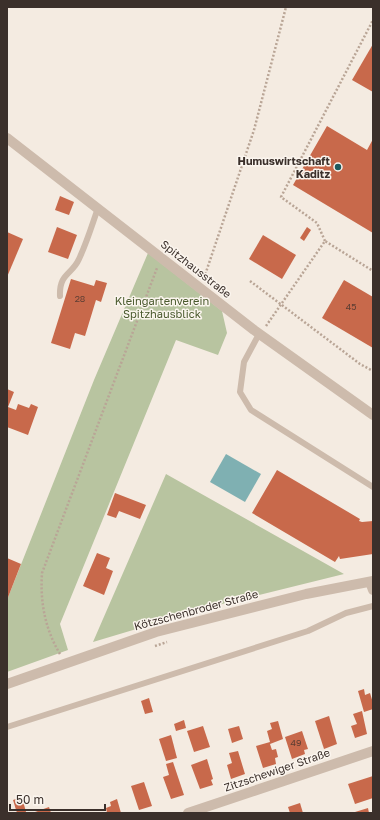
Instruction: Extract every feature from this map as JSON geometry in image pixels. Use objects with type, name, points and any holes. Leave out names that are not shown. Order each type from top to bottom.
[{"type":"street","name":"Spitzhausstraße","points":[[7,138],[259,334],[373,415]]},
{"type":"street","name":"Kötzschenbroder Straße","points":[[7,684],[156,632],[306,594],[372,584]]},
{"type":"street","name":"Zitzschewiger Straße","points":[[188,813],[218,808],[373,751]]},
{"type":"lane","points":[[60,296],[60,287],[64,278],[79,260],[98,208]]},
{"type":"lane","points":[[259,334],[244,362],[240,392],[251,410],[373,487]]},
{"type":"lane","points":[[7,727],[308,631],[346,613],[373,606]]},
{"type":"path","points":[[200,288],[254,130],[286,7]]},
{"type":"path","points":[[373,20],[281,197],[317,223],[325,241],[373,271]]},
{"type":"path","points":[[259,334],[325,241]]},
{"type":"path","points":[[66,663],[53,641],[45,619],[41,593],[42,574],[159,265],[163,259]]},
{"type":"path","points":[[250,281],[360,364],[373,371]]},
{"type":"path","points":[[154,646],[175,640]]},
{"type":"green space","name":"Kleingartenverein Spitzhausblick","points":[[148,253],[222,311],[227,333],[218,355],[176,340],[60,624],[68,650],[7,672],[7,600],[94,380]]},
{"type":"green space","points":[[166,474],[344,574],[210,607],[93,642]]},
{"type":"water","points":[[226,454],[261,474],[245,502],[210,482]]},
{"type":"building","points":[[373,44],[373,92],[352,80]]},
{"type":"building","name":"Humuswirtschaft Kaditz","points":[[327,126],[367,150],[373,139],[373,233],[293,185]]},
{"type":"building","points":[[60,196],[74,202],[69,215],[55,210]]},
{"type":"building","points":[[57,227],[77,235],[68,259],[48,252]]},
{"type":"building","points":[[307,227],[311,230],[304,241],[300,238]]},
{"type":"building","points":[[7,232],[23,239],[7,277]]},
{"type":"building","points":[[263,235],[296,255],[282,279],[249,259]]},
{"type":"building","points":[[71,279],[94,286],[96,280],[107,283],[101,302],[96,300],[85,336],[75,333],[70,349],[51,343]]},
{"type":"building","points":[[344,280],[373,297],[373,348],[322,318]]},
{"type":"building","points":[[7,389],[14,392],[8,407],[16,410],[18,404],[29,408],[31,404],[38,407],[28,435],[7,427]]},
{"type":"building","points":[[277,470],[360,519],[359,521],[373,521],[373,554],[340,559],[339,556],[335,562],[252,513]]},
{"type":"building","points":[[115,493],[146,505],[140,519],[119,511],[116,518],[107,515]]},
{"type":"building","points":[[97,553],[110,558],[106,568],[113,571],[104,595],[83,586]]},
{"type":"building","points":[[7,558],[21,564],[7,600]]},
{"type":"building","points":[[364,689],[365,695],[370,693],[373,709],[364,712],[358,691]]},
{"type":"building","points":[[149,698],[153,712],[145,714],[141,701]]},
{"type":"building","points":[[362,711],[367,734],[355,738],[351,726],[357,724],[353,714]]},
{"type":"building","points":[[329,716],[337,744],[324,749],[315,721]]},
{"type":"building","points":[[184,720],[186,728],[176,731],[174,724]]},
{"type":"building","points":[[278,721],[283,739],[270,744],[272,750],[276,749],[278,757],[275,758],[276,764],[263,768],[256,746],[270,742],[267,731],[272,729],[270,723]]},
{"type":"building","points":[[203,726],[210,747],[194,752],[187,731]]},
{"type":"building","points":[[239,726],[243,739],[232,743],[228,729]]},
{"type":"building","points":[[302,731],[308,749],[304,750],[305,754],[292,759],[285,737]]},
{"type":"building","points":[[171,735],[177,758],[166,761],[159,739]]},
{"type":"building","points":[[238,751],[245,774],[231,779],[227,765],[232,763],[229,753]]},
{"type":"building","points":[[207,759],[213,779],[211,780],[213,785],[200,789],[191,765]]},
{"type":"building","points":[[173,762],[184,795],[171,799],[163,777],[169,775],[166,764]]},
{"type":"building","points":[[373,776],[373,798],[355,804],[348,784]]},
{"type":"building","points":[[144,782],[152,806],[139,810],[131,786]]},
{"type":"building","points":[[22,797],[26,812],[17,813],[13,800]]},
{"type":"building","points":[[117,799],[121,813],[107,813],[106,808],[111,806],[110,802]]},
{"type":"building","points":[[300,803],[303,813],[290,813],[288,807]]},
{"type":"building","points":[[49,807],[51,813],[35,812]]},
{"type":"building","points":[[368,808],[369,813],[355,812]]},
{"type":"place","name":"Humuswirtschaft Kaditz","points":[[338,167]]}]
